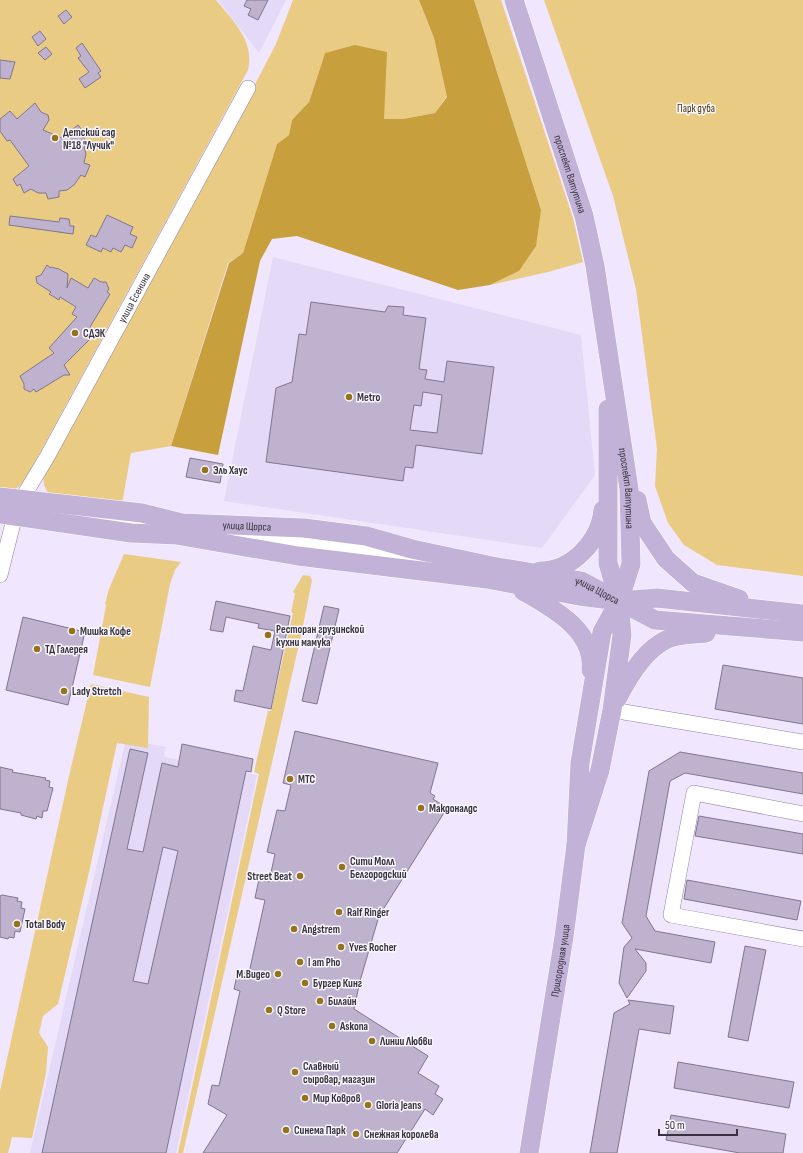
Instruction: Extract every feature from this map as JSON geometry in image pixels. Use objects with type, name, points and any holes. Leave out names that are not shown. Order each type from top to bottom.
[{"type":"main road","name":"проспект Ватутина","points":[[514,0],[584,216],[595,266],[629,489],[631,564],[618,601],[602,632],[580,763],[576,845]]},
{"type":"main road","name":"проспект Ватутина","points":[[600,770],[612,710],[622,635],[618,601],[608,563],[608,352]]},
{"type":"main road","points":[[608,352],[621,390],[642,523],[666,559],[693,583],[729,596],[803,614]]},
{"type":"main road","points":[[514,577],[563,567],[581,555],[590,544],[602,519],[607,473]]},
{"type":"main road","name":"улица Щорса","points":[[0,496],[13,509],[131,533],[176,535],[298,556],[489,572]]},
{"type":"main road","name":"улица Щорса","points":[[13,509],[142,513],[182,523],[304,528],[366,536],[489,572],[514,577],[579,596],[618,601]]},
{"type":"main road","points":[[514,577],[558,611],[585,641],[589,652],[591,664],[580,763]]},
{"type":"main road","points":[[618,601],[657,598],[803,614]]},
{"type":"main road","points":[[618,601],[656,620],[803,632]]},
{"type":"main road","points":[[612,710],[624,685],[642,658],[656,646],[676,636],[756,629]]},
{"type":"main road","name":"Пригородная улица","points":[[529,1153],[564,937],[576,845],[600,770]]},
{"type":"street","name":"улица Есенина","points":[[0,575],[13,509],[47,456],[248,88]]},
{"type":"street","name":"улица Щорса","points":[[0,504],[13,509],[205,533],[301,541],[489,572]]},
{"type":"street","points":[[612,710],[803,742]]},
{"type":"street","points":[[803,814],[694,793],[671,915],[803,939]]},
{"type":"shaded area","points":[[218,0],[286,0],[259,53]]},
{"type":"shaded area","points":[[419,0],[474,0],[541,210],[536,246],[519,271],[490,285],[458,290],[297,236],[272,239],[260,261],[218,455],[171,446],[229,263],[243,253],[277,144],[289,135],[292,120],[309,102],[325,53],[355,45],[387,52],[384,119],[403,119],[435,113],[447,97],[434,38]]},
{"type":"shaded area","points":[[273,257],[581,335],[595,475],[542,548],[224,501]]},
{"type":"shaded area","points":[[126,739],[166,747],[164,757],[257,775],[176,1153],[30,1153]]},
{"type":"green space","points":[[0,0],[216,0],[241,32],[248,50],[249,60],[248,70],[30,471],[24,481],[15,489],[0,491]]},
{"type":"green space","points":[[293,0],[419,0],[434,38],[447,96],[435,113],[403,119],[384,119],[325,53],[309,102],[292,120],[289,135],[277,144],[243,253],[228,263],[171,446],[131,453],[122,504],[49,495],[44,485],[43,473],[252,90],[276,44]]},
{"type":"green space","points":[[474,0],[501,0],[573,218],[583,262],[548,272],[490,285],[519,271],[541,210]]},
{"type":"green space","name":"Парк дуба","points":[[544,0],[803,0],[803,576],[717,565],[684,545],[668,523],[655,486],[657,449],[636,289],[613,196]]},
{"type":"green space","points":[[124,554],[181,562],[175,570],[170,584],[150,687],[93,675],[106,606],[105,604],[109,589]]},
{"type":"green space","points":[[303,575],[310,576],[312,580],[302,631],[183,1153],[178,1153],[259,774],[254,772],[268,711],[271,711],[293,613],[291,612],[295,594],[293,592]]},
{"type":"green space","points":[[91,684],[149,697],[148,748],[117,743],[58,1004],[43,1016],[39,1033],[48,1047],[46,1073],[32,1138],[12,1137],[8,1153],[0,1153],[0,1091],[69,776]]},
{"type":"building","points":[[247,0],[268,0],[258,20],[248,15],[251,9],[244,6]]},
{"type":"building","points":[[66,10],[72,17],[64,24],[58,16]]},
{"type":"building","points":[[40,31],[46,39],[38,46],[32,37]]},
{"type":"building","points":[[82,43],[101,71],[98,73],[101,77],[85,88],[79,79],[89,72],[78,58],[81,56],[76,48]]},
{"type":"building","points":[[46,47],[52,54],[45,60],[38,53]]},
{"type":"building","points":[[0,60],[15,62],[10,79],[0,78]]},
{"type":"building","points":[[35,103],[41,112],[48,115],[49,120],[43,130],[62,138],[78,125],[84,133],[82,136],[88,143],[84,147],[86,154],[84,163],[90,165],[85,177],[81,175],[74,185],[67,190],[59,191],[59,197],[48,199],[46,193],[38,193],[31,189],[24,193],[20,184],[17,186],[13,179],[29,166],[10,140],[7,141],[0,131],[0,119],[10,111],[17,119]]},
{"type":"building","points":[[107,215],[133,227],[130,234],[137,237],[132,248],[125,245],[121,252],[113,248],[111,252],[103,248],[101,252],[86,245],[91,235],[96,237]]},
{"type":"building","points":[[10,216],[59,222],[60,218],[69,219],[70,226],[74,226],[73,234],[9,225]]},
{"type":"building","points":[[47,265],[68,274],[67,288],[71,278],[88,288],[94,278],[101,282],[106,282],[109,289],[107,292],[110,294],[90,327],[98,335],[92,337],[64,365],[70,375],[64,375],[36,392],[34,389],[30,392],[24,389],[24,384],[20,376],[54,353],[49,348],[77,317],[72,314],[76,307],[60,297],[59,300],[49,294],[51,292],[37,283],[36,277],[41,275]]},
{"type":"building","name":"Metro","points":[[311,302],[385,312],[388,306],[404,307],[403,315],[426,318],[419,369],[427,370],[425,379],[444,382],[447,361],[494,367],[482,454],[416,445],[413,468],[405,467],[403,481],[266,462],[276,388],[292,382],[299,334],[306,335]],"holes":[[[423,392],[442,395],[437,433],[410,430],[414,405],[421,406]]]},
{"type":"building","name":"Эль Хаус","points":[[190,458],[223,464],[220,483],[186,477]]},
{"type":"building","points":[[216,601],[290,616],[271,709],[234,701],[236,690],[243,691],[253,646],[271,650],[275,631],[258,628],[259,624],[226,617],[223,632],[210,630]]},
{"type":"building","points":[[324,606],[339,609],[317,704],[302,701]]},
{"type":"building","points":[[23,617],[85,632],[68,705],[6,690]]},
{"type":"building","points":[[723,665],[803,678],[803,724],[715,709]]},
{"type":"building","name":"Сити Молл Белгородский","points":[[295,731],[438,763],[430,793],[435,796],[433,799],[447,808],[379,916],[360,981],[354,1009],[428,1056],[418,1073],[439,1086],[435,1094],[443,1099],[433,1115],[425,1109],[397,1153],[203,1153],[227,1115],[208,1104],[212,1085],[219,1086],[240,991],[234,989],[238,971],[249,973],[265,900],[255,898],[259,879],[269,882],[275,854],[267,852],[277,810],[285,811],[291,785],[283,783]]},
{"type":"building","points":[[182,744],[253,759],[251,772],[246,771],[166,1153],[42,1153],[130,749],[148,753],[127,849],[143,852],[162,763],[178,767]],"holes":[[[163,847],[178,851],[148,984],[133,981]]]},
{"type":"building","points":[[680,752],[803,773],[803,794],[685,773],[670,781],[646,916],[655,931],[715,942],[711,963],[635,949],[646,963],[646,971],[627,998],[619,983],[624,947],[632,938],[622,923],[649,771]]},
{"type":"building","points":[[0,767],[13,770],[12,772],[46,778],[45,780],[50,781],[49,787],[53,788],[47,811],[43,811],[42,818],[37,816],[36,819],[21,815],[21,813],[0,809]]},
{"type":"building","points":[[699,816],[803,834],[803,854],[695,836]]},
{"type":"building","points":[[687,880],[801,901],[797,920],[684,899]]},
{"type":"building","points":[[2,895],[18,898],[17,901],[22,902],[21,908],[25,909],[20,932],[15,931],[14,938],[9,937],[8,939],[0,937],[0,896]]},
{"type":"building","points":[[745,946],[766,950],[748,1041],[728,1037]]},
{"type":"building","points":[[628,1000],[674,1006],[670,1034],[639,1029],[617,1153],[590,1153],[614,1013],[630,1004]]},
{"type":"building","points":[[678,1062],[794,1082],[789,1108],[674,1088]]},
{"type":"building","points":[[671,1115],[786,1134],[783,1153],[740,1153],[666,1140]]},
{"type":"place","name":"Детский сад №18 \"Лучик\"","points":[[55,138]]},
{"type":"place","name":"СДЭК","points":[[75,333]]},
{"type":"place","name":"Metro","points":[[349,397]]},
{"type":"place","name":"Эль Хаус","points":[[205,470]]},
{"type":"place","name":"Мишка Кофе","points":[[72,631]]},
{"type":"place","name":"Ресторан грузинской кухни мамука","points":[[268,635]]},
{"type":"place","name":"ТД Галерея","points":[[37,649]]},
{"type":"place","name":"Lady Stretch","points":[[64,691]]},
{"type":"place","name":"МТС","points":[[290,779]]},
{"type":"place","name":"Макдоналдс","points":[[421,808]]},
{"type":"place","name":"Сити Молл Белгородский","points":[[342,867]]},
{"type":"place","name":"Street Beat","points":[[300,876]]},
{"type":"place","name":"Ralf Ringer","points":[[339,912]]},
{"type":"place","name":"Total Body","points":[[17,924]]},
{"type":"place","name":"Angstrem","points":[[294,929]]},
{"type":"place","name":"Yves Rocher","points":[[341,947]]},
{"type":"place","name":"I am Pho","points":[[300,962]]},
{"type":"place","name":"М.Видео","points":[[278,974]]},
{"type":"place","name":"Бургер Кинг","points":[[305,983]]},
{"type":"place","name":"Билайн","points":[[320,1001]]},
{"type":"place","name":"Q Store","points":[[269,1010]]},
{"type":"place","name":"Askona","points":[[332,1026]]},
{"type":"place","name":"Линии Любви","points":[[372,1041]]},
{"type":"place","name":"Славный сыровар, магазин","points":[[295,1072]]},
{"type":"place","name":"Мир Ковров","points":[[305,1098]]},
{"type":"place","name":"Gloria Jeans","points":[[368,1105]]},
{"type":"place","name":"Синема Парк","points":[[286,1130]]},
{"type":"place","name":"Снежная королева","points":[[356,1134]]}]
